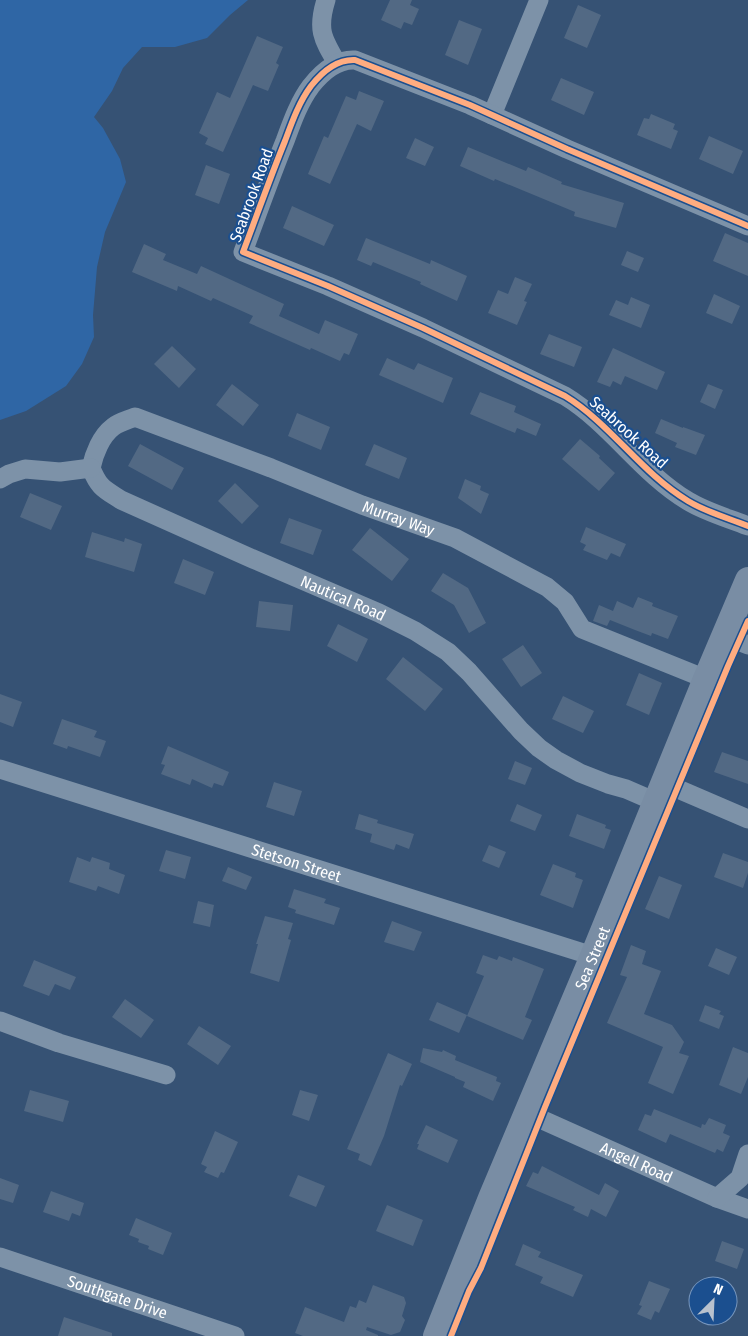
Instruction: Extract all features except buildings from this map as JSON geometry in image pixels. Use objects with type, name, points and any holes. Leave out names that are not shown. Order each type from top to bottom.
[{"type":"street","points":[[326,0],[321,19],[321,28],[337,63],[355,60],[470,105],[567,149],[748,226]]},
{"type":"street","points":[[492,115],[539,0]]},
{"type":"street","name":"Seabrook Road","points":[[337,63],[320,76],[311,86],[298,108],[243,252],[406,320],[565,396],[574,401],[655,475],[688,501],[748,526]]},
{"type":"street","name":"Murray Way","points":[[91,468],[95,451],[112,428],[135,417],[455,538],[547,587],[565,602],[582,629],[706,679]]},
{"type":"street","points":[[0,479],[25,469],[60,472],[91,468]]},
{"type":"street","name":"Nautical Road","points":[[91,468],[103,489],[121,500],[379,613],[448,652],[539,748],[580,773],[626,789],[660,793],[748,819]]},
{"type":"street","name":"Sea Street","points":[[436,1336],[706,679],[736,640],[748,580]]},
{"type":"street","name":"Stetson Street","points":[[0,769],[593,956]]},
{"type":"street","points":[[0,1021],[59,1043],[166,1075]]},
{"type":"street","name":"Angell Road","points":[[527,1113],[717,1198],[748,1209]]},
{"type":"street","points":[[717,1198],[740,1178],[748,1154]]},
{"type":"street","name":"Southgate Drive","points":[[0,1257],[235,1336]]},
{"type":"shaded area","points":[[0,0],[248,0],[207,38],[175,47],[142,47],[123,68],[112,91],[94,117],[103,128],[120,159],[126,182],[105,232],[97,267],[93,315],[94,337],[82,364],[66,386],[26,411],[0,420]]},
{"type":"cycle path","points":[[748,226],[567,149],[470,105],[355,60],[348,60],[336,64],[325,71],[311,86],[303,99],[290,127],[243,252],[328,286],[423,328],[565,396],[597,420],[655,477],[671,490],[702,508],[748,526]]},
{"type":"cycle path","points":[[451,1336],[469,1291],[481,1268],[545,1107],[748,621]]}]
